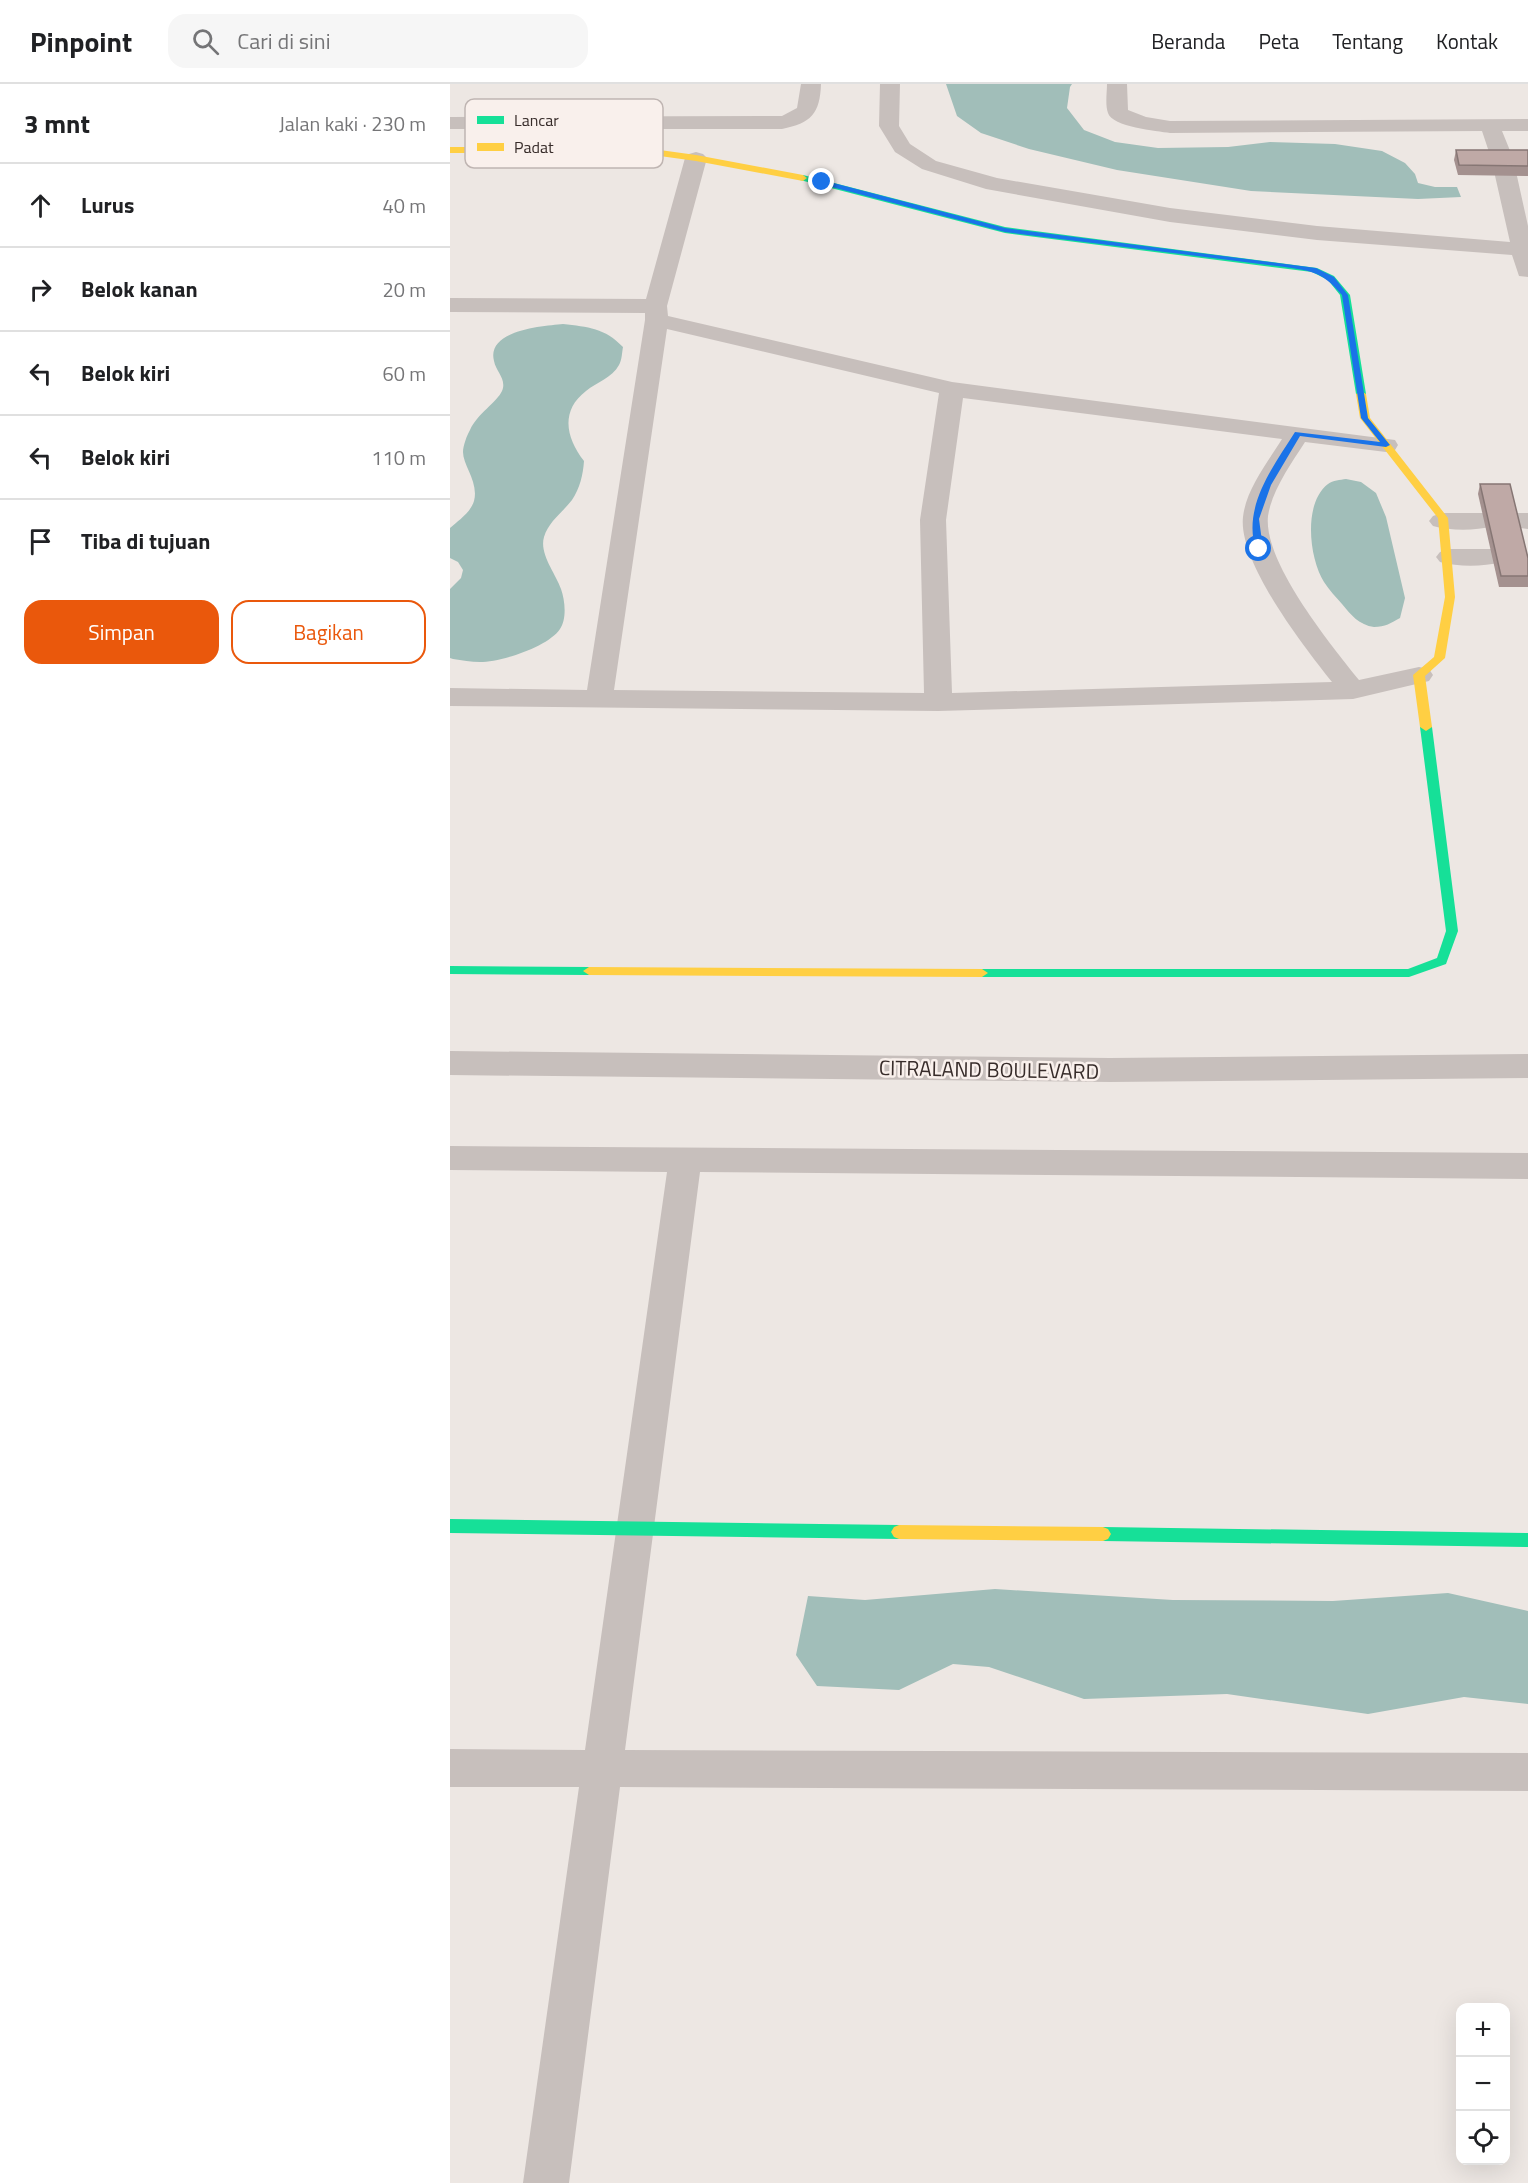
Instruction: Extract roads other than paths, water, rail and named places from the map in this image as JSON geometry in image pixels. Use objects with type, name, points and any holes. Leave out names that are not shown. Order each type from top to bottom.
[{"type":"street","points":[[663,124],[785,122],[802,117],[810,107],[811,84]]},
{"type":"street","points":[[890,84],[889,126],[902,148],[929,165],[994,184],[1170,215],[1317,233],[1525,250]]},
{"type":"street","points":[[1118,84],[1118,113],[1141,123],[1170,127],[1528,125]]},
{"type":"street","points":[[450,123],[465,123]]},
{"type":"street","points":[[1489,125],[1502,158],[1525,250],[1528,273]]},
{"type":"street","points":[[450,698],[938,702],[1353,690],[1419,675],[1439,658],[1450,597],[1449,557],[1443,518],[1365,418],[1345,295],[1331,278],[1314,270],[1005,230],[822,182],[663,153]]},
{"type":"street","points":[[599,699],[657,313],[696,158]]},
{"type":"street","points":[[450,305],[657,313],[952,389],[1386,445]]},
{"type":"street","points":[[938,702],[933,520],[952,389]]},
{"type":"street","points":[[1298,433],[1267,485],[1255,519],[1259,549],[1310,637],[1353,690]]},
{"type":"street","points":[[1442,521],[1484,521]]},
{"type":"street","points":[[1449,557],[1492,557]]},
{"type":"street","points":[[450,970],[1197,974],[1409,972],[1442,961],[1452,931],[1419,675]]},
{"type":"street","name":"CITRALAND BOULEVARD","points":[[450,1063],[1110,1070],[1528,1066]]},
{"type":"street","points":[[450,1158],[1528,1166]]},
{"type":"street","points":[[546,2183],[685,1160]]},
{"type":"street","points":[[450,1526],[1528,1540]]},
{"type":"street","points":[[450,1768],[1528,1772]]},
{"type":"water","points":[[946,84],[1072,84],[1067,108],[1084,130],[1115,142],[1158,148],[1228,147],[1270,142],[1335,144],[1382,151],[1405,163],[1415,174],[1418,183],[1435,187],[1457,187],[1461,197],[1418,199],[1251,191],[1117,170],[1029,149],[981,133],[957,116]]},
{"type":"water","points":[[563,324],[603,332],[623,347],[621,361],[616,369],[578,399],[569,416],[573,443],[584,461],[582,476],[575,495],[549,526],[543,544],[546,557],[562,593],[565,609],[564,620],[554,636],[535,647],[511,656],[480,662],[450,658],[450,589],[461,578],[463,570],[458,562],[450,558],[450,528],[467,513],[474,501],[473,481],[463,452],[466,438],[473,424],[499,395],[503,387],[494,361],[494,351],[499,342],[507,336],[530,328]]},
{"type":"water","points":[[1346,479],[1361,482],[1376,493],[1386,517],[1405,598],[1400,618],[1381,626],[1369,626],[1352,616],[1324,582],[1315,559],[1311,531],[1315,504],[1320,493],[1328,484]]},
{"type":"water","points":[[995,1589],[1173,1600],[1333,1601],[1448,1593],[1528,1611],[1528,1704],[1464,1697],[1368,1714],[1227,1694],[1084,1699],[989,1667],[953,1664],[899,1690],[817,1686],[796,1655],[808,1596],[865,1600]]}]
